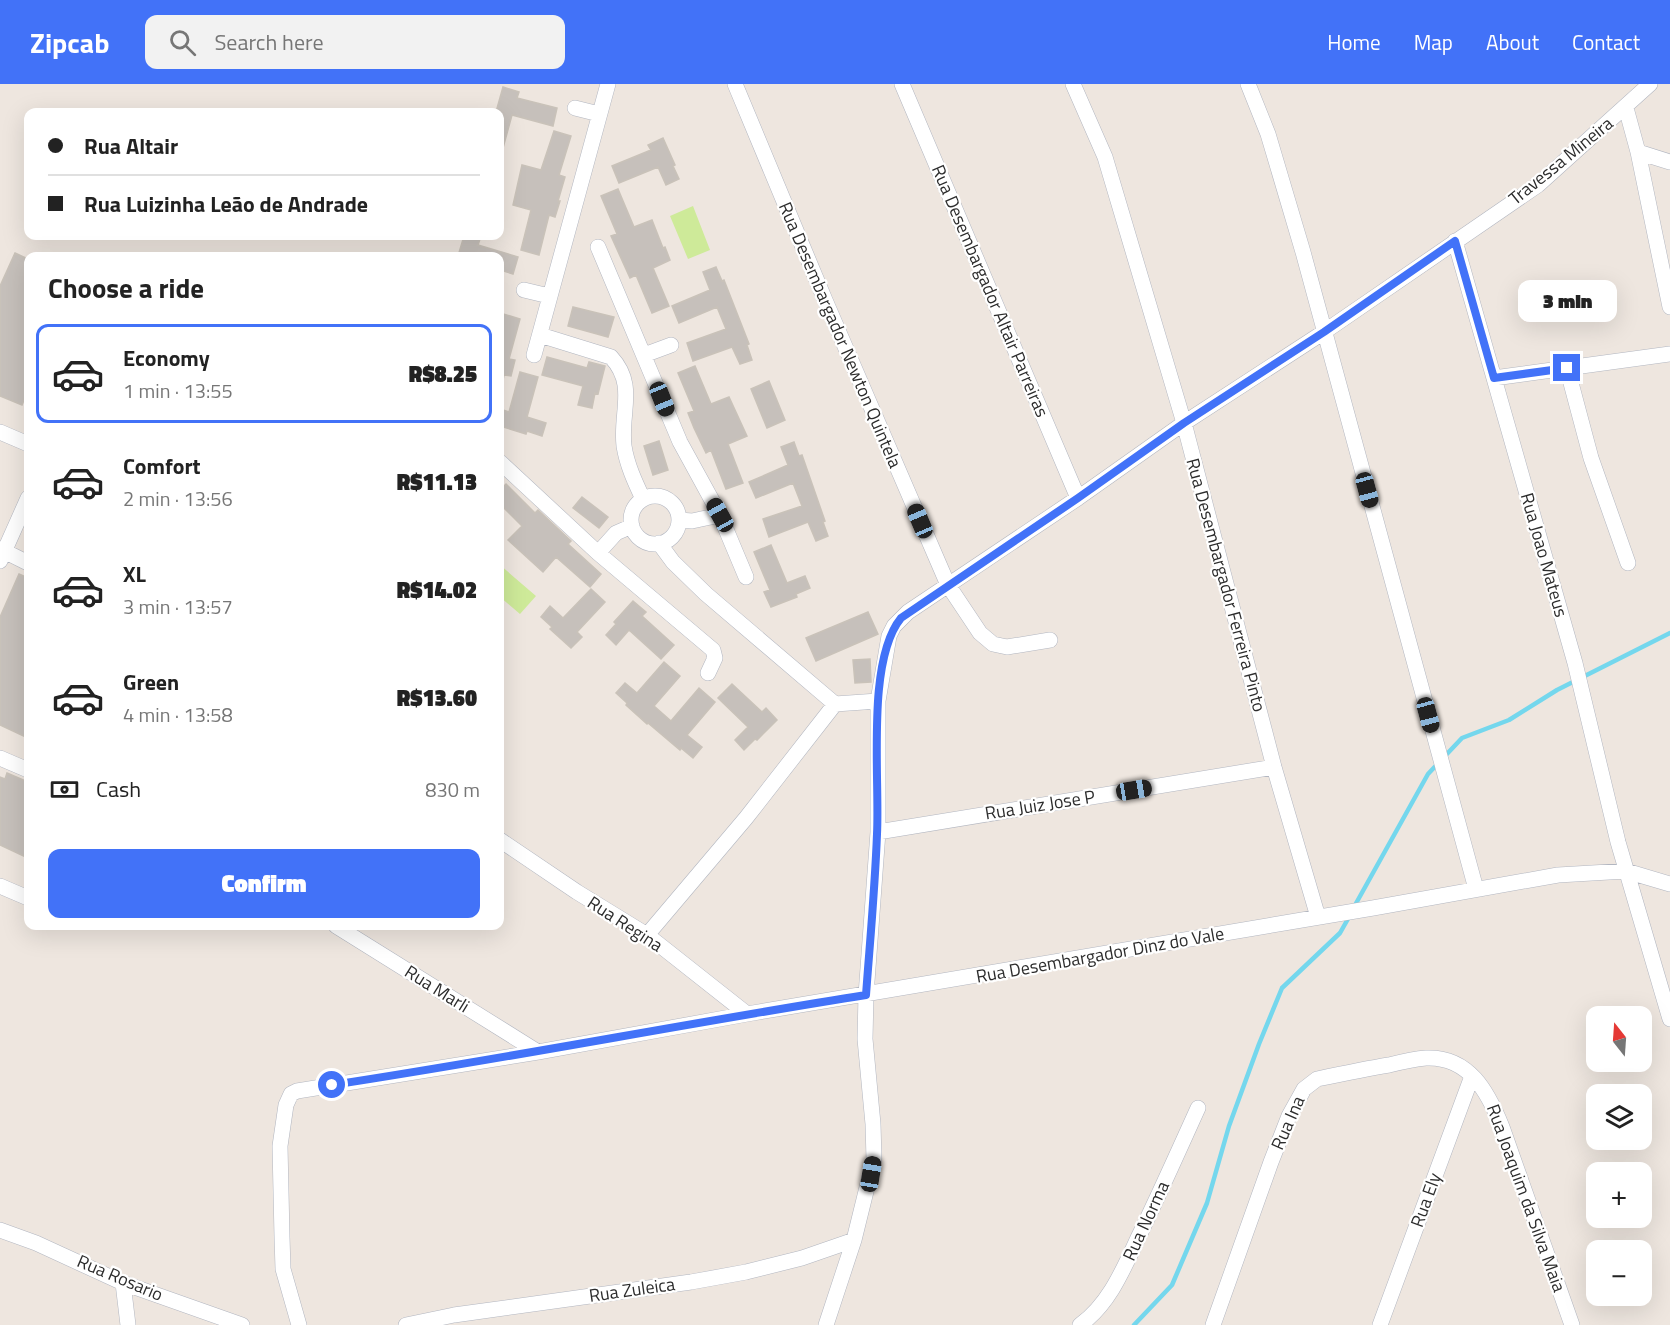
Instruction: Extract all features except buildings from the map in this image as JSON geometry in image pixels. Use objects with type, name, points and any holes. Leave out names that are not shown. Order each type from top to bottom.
[{"type":"street","points":[[534,355],[608,84]]},
{"type":"street","name":"Rua Desembargador Newton Quintela","points":[[735,84],[820,289],[948,585],[980,633],[993,644],[1007,646],[1050,640]]},
{"type":"street","name":"Rua Desembargador Altair Parreiras","points":[[902,84],[1078,498]]},
{"type":"street","name":"Rua Desembargador Ferreira Pinto","points":[[1073,84],[1104,157],[1184,423],[1274,767],[1318,917]]},
{"type":"street","points":[[1248,84],[1268,134],[1476,889],[1558,875],[1626,871],[1670,884]]},
{"type":"street","name":"Travessa Mineira","points":[[826,1325],[854,1240],[874,1159],[866,1048],[866,995],[878,832],[878,701],[886,648],[894,626],[908,612],[1078,498],[1184,423],[1324,332],[1538,185],[1650,84]]},
{"type":"street","points":[[575,108],[599,114]]},
{"type":"street","points":[[1626,108],[1638,153],[1670,307]]},
{"type":"street","points":[[1638,153],[1670,162]]},
{"type":"street","name":"Rua Joao Mateus","points":[[1455,241],[1575,663],[1626,871],[1670,1019]]},
{"type":"street","points":[[598,247],[680,442],[720,515],[746,577]]},
{"type":"street","points":[[524,290],[549,297]]},
{"type":"street","points":[[540,335],[611,357],[618,364],[627,396],[624,426],[626,454],[643,499]]},
{"type":"street","points":[[644,355],[671,345]]},
{"type":"street","points":[[1494,378],[1670,354]]},
{"type":"street","points":[[1567,368],[1591,458],[1628,563]]},
{"type":"street","points":[[0,432],[24,442]]},
{"type":"street","points":[[504,466],[598,553],[714,650],[715,658],[708,673]]},
{"type":"street","points":[[657,496],[670,501],[675,506],[679,520],[674,534],[658,543],[641,539],[636,535],[632,526],[633,510],[643,499],[657,496]]},
{"type":"street","points":[[24,507],[2,554],[24,562]]},
{"type":"street","points":[[679,520],[692,521],[720,515]]},
{"type":"street","points":[[598,553],[607,540],[632,526]]},
{"type":"street","points":[[658,543],[673,562],[706,594],[835,704],[878,701]]},
{"type":"street","points":[[647,935],[746,818],[835,704]]},
{"type":"street","points":[[0,758],[24,768]]},
{"type":"street","name":"Rua Juiz Jose P","points":[[878,832],[1274,767]]},
{"type":"street","name":"Rua Regina","points":[[504,843],[577,892],[647,935],[747,1014]]},
{"type":"street","points":[[0,886],[24,896]]},
{"type":"street","name":"Rua Desembargador Dinz do Vale","points":[[299,1325],[284,1269],[280,1146],[285,1112],[291,1094],[301,1089],[537,1052],[1476,889]]},
{"type":"street","name":"Rua Marli","points":[[342,930],[537,1052]]},
{"type":"street","name":"Rua Ina","points":[[1212,1323],[1271,1162],[1298,1098],[1310,1083],[1330,1076],[1426,1058],[1449,1061],[1472,1076]]},
{"type":"street","name":"Rua Ely","points":[[1380,1325],[1472,1076]]},
{"type":"street","name":"Rua Joaquim da Silva Maia","points":[[1472,1076],[1482,1086],[1494,1106],[1572,1325]]},
{"type":"street","name":"Rua Norma","points":[[1080,1325],[1100,1308],[1118,1279],[1152,1210],[1197,1108]]},
{"type":"street","name":"Rua Rosario","points":[[0,1230],[36,1243],[123,1283],[236,1324]]},
{"type":"street","name":"Rua Zuleica","points":[[406,1325],[746,1272],[802,1258],[854,1240]]},
{"type":"street","points":[[123,1283],[128,1325]]},
{"type":"green space","points":[[693,206],[710,250],[688,259],[670,216]]},
{"type":"green space","points":[[504,568],[536,596],[520,614],[504,600]]},
{"type":"waterway","points":[[1354,907],[1428,774],[1462,738],[1509,720],[1557,690],[1670,633]]},
{"type":"waterway","points":[[1134,1325],[1172,1285],[1207,1203],[1229,1126],[1282,988],[1340,933],[1349,917]]},
{"type":"route","points":[[332,1085],[866,995],[878,832],[878,701],[889,636],[901,618],[1184,423],[1324,332],[1455,241],[1494,378],[1567,368]]}]
